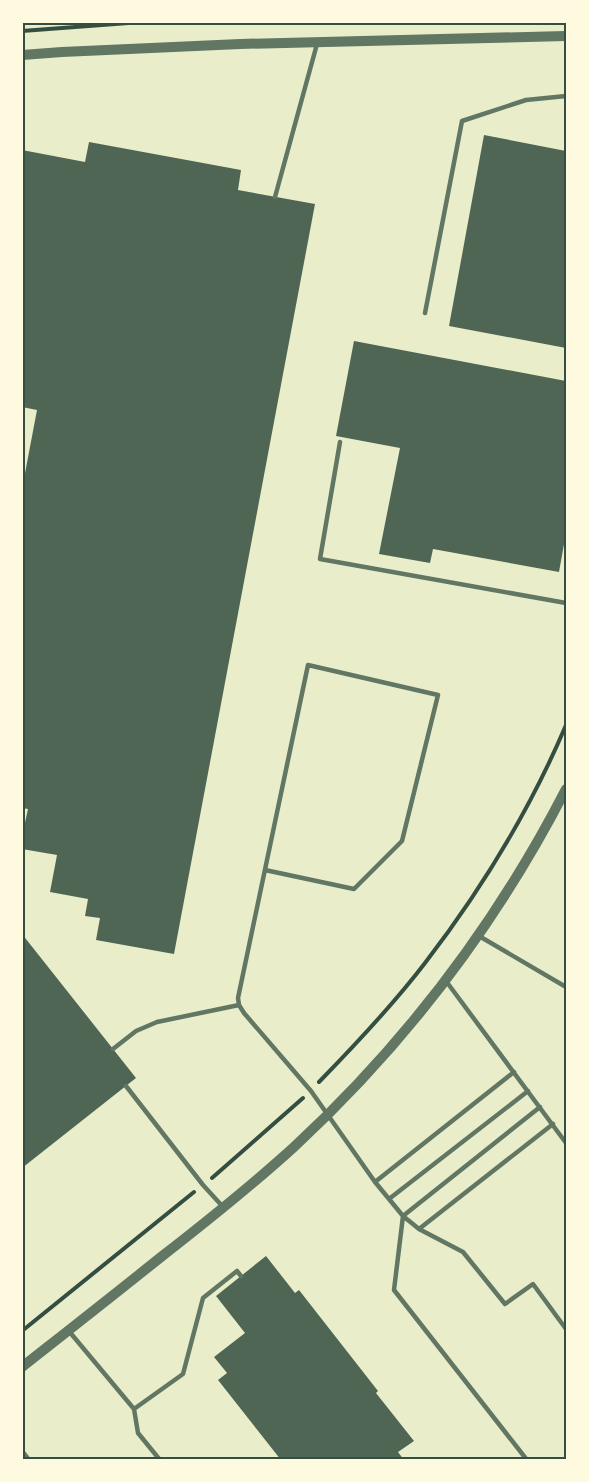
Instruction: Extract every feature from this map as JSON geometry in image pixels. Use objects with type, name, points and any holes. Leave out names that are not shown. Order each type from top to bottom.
[{"type":"street","points":[[22,56],[317,41],[567,36]]},
{"type":"street","points":[[22,1366],[224,1208],[327,1115],[391,1047],[479,936],[535,847],[567,789]]},
{"type":"lane","points":[[275,197],[317,41]]},
{"type":"lane","points":[[426,313],[462,121],[526,100],[567,96]]},
{"type":"lane","points":[[340,442],[320,559],[567,603]]},
{"type":"lane","points":[[265,870],[354,889],[402,841],[438,695],[308,665],[238,998],[238,1005],[311,1091],[375,1182],[403,1216],[419,1229],[463,1252],[505,1304],[533,1284],[567,1329]]},
{"type":"lane","points":[[479,936],[567,987]]},
{"type":"lane","points":[[446,980],[567,1143]]},
{"type":"lane","points":[[113,1049],[136,1031],[157,1022],[238,1005]]},
{"type":"lane","points":[[375,1182],[514,1072]]},
{"type":"lane","points":[[126,1086],[203,1185],[224,1208]]},
{"type":"lane","points":[[389,1199],[528,1091]]},
{"type":"lane","points":[[527,1460],[394,1290],[403,1216],[540,1107]]},
{"type":"lane","points":[[419,1229],[552,1124]]},
{"type":"lane","points":[[134,1409],[183,1374],[202,1298],[237,1271],[241,1276]]},
{"type":"lane","points":[[69,1330],[134,1409],[138,1433],[160,1460]]},
{"type":"lane","points":[[22,1451],[29,1460]]},
{"type":"path","points":[[22,31],[142,22]]},
{"type":"path","points":[[22,1331],[203,1185],[311,1091],[363,1036],[425,964],[495,864],[552,759],[567,725]]},
{"type":"building","points":[[484,135],[566,151],[566,348],[449,326]]},
{"type":"building","points":[[89,142],[241,170],[238,190],[315,204],[174,954],[96,940],[100,918],[85,916],[88,899],[50,892],[57,855],[22,849],[22,836],[28,809],[22,808],[22,489],[37,410],[22,407],[22,150],[85,162]]},
{"type":"building","points":[[354,341],[566,381],[566,533],[559,572],[433,549],[430,563],[379,554],[400,448],[336,436]]},
{"type":"building","points":[[22,934],[136,1078],[22,1168]]},
{"type":"building","points":[[266,1256],[295,1293],[299,1290],[414,1441],[398,1452],[404,1460],[281,1460],[218,1380],[227,1373],[214,1357],[245,1333],[216,1296]]}]
